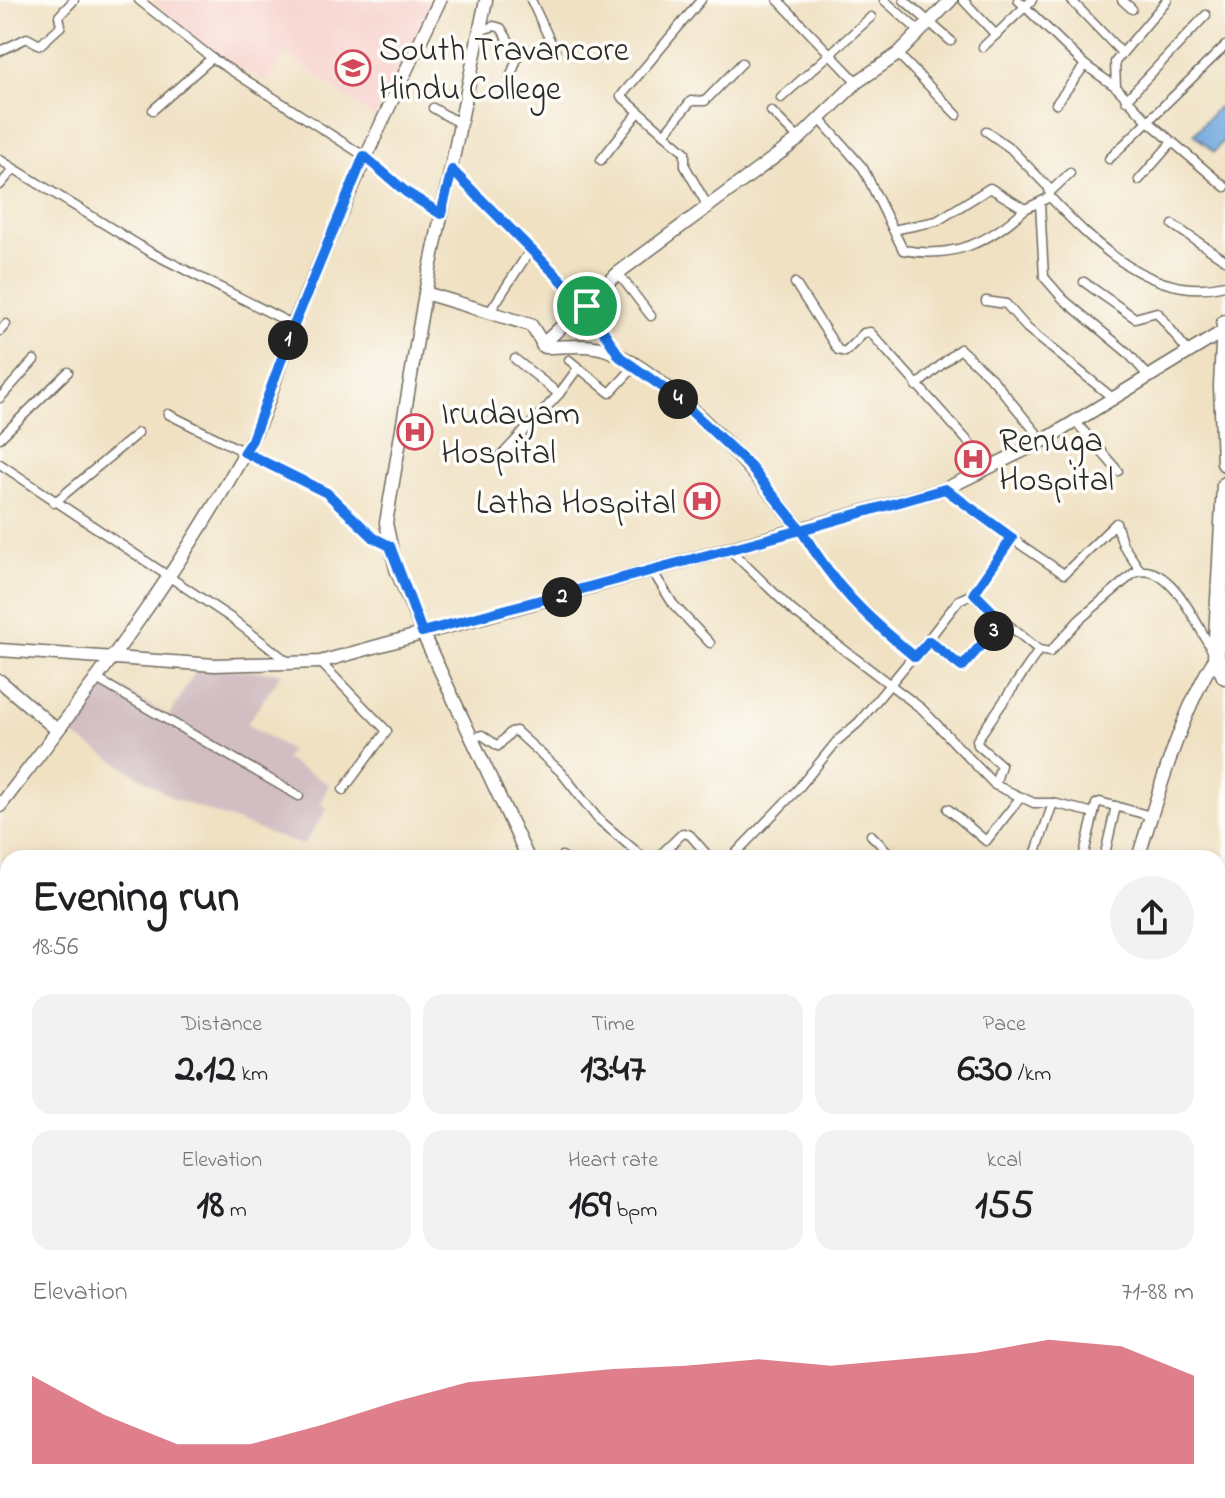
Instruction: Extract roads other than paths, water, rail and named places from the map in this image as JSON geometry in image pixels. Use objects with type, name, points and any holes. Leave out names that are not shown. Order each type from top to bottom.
[{"type":"highway","points":[[1224,328],[1225,463]]},
{"type":"highway","points":[[1225,485],[1219,650],[1225,676]]},
{"type":"main road","points":[[0,806],[113,658],[168,577],[252,440],[294,325],[364,156],[440,0]]},
{"type":"main road","points":[[486,0],[425,293],[387,502],[390,546],[422,632],[524,850]]},
{"type":"main road","points":[[542,345],[587,306],[618,273],[707,205],[760,171],[799,139],[857,82],[898,54],[951,0]]},
{"type":"main road","points":[[425,293],[535,328],[542,345]]},
{"type":"main road","points":[[0,650],[215,665],[320,662],[731,551],[945,489],[1043,441],[1150,378],[1224,328]]},
{"type":"main road","points":[[542,345],[598,347],[635,366],[675,396],[748,464],[801,530]]},
{"type":"main road","points":[[1140,850],[1206,673],[1219,650]]},
{"type":"main road","points":[[0,681],[57,730]]},
{"type":"street","points":[[0,51],[27,38],[40,45],[61,26],[59,16],[74,0]]},
{"type":"street","points":[[139,0],[212,58],[364,156],[406,192],[441,214]]},
{"type":"street","points":[[531,0],[555,51]]},
{"type":"street","points":[[701,0],[621,96],[685,152],[685,166],[707,205]]},
{"type":"street","points":[[778,0],[857,82]]},
{"type":"street","points":[[884,0],[919,31]]},
{"type":"street","points":[[904,0],[951,41]]},
{"type":"street","points":[[963,0],[996,35]]},
{"type":"street","points":[[1071,0],[1122,53]]},
{"type":"street","points":[[1122,0],[1132,9]]},
{"type":"street","points":[[1116,87],[1115,62],[1167,0]]},
{"type":"street","points":[[983,47],[1025,2],[1085,65],[1116,87],[1148,121],[1225,187]]},
{"type":"street","points":[[1126,100],[1206,15]]},
{"type":"street","points":[[781,98],[871,17]]},
{"type":"street","points":[[479,31],[501,28],[518,56],[510,78],[514,95]]},
{"type":"street","points":[[1109,159],[1225,46]]},
{"type":"street","points":[[898,54],[957,115]]},
{"type":"street","points":[[153,110],[212,58]]},
{"type":"street","points":[[664,134],[691,101],[705,101],[742,63]]},
{"type":"street","points":[[1056,104],[1085,65]]},
{"type":"street","points":[[433,108],[459,123]]},
{"type":"street","points":[[771,111],[799,139]]},
{"type":"street","points":[[601,160],[638,113]]},
{"type":"street","points":[[820,119],[863,168],[903,250],[954,252],[1005,228],[1025,209],[1050,195],[1070,173]]},
{"type":"street","points":[[986,131],[1010,148],[1105,253],[1142,274],[1204,290],[1225,285]]},
{"type":"street","points":[[1139,180],[1172,142]]},
{"type":"street","points":[[0,160],[150,252],[294,325]]},
{"type":"street","points":[[0,185],[13,170]]},
{"type":"street","points":[[452,170],[587,306],[620,357]]},
{"type":"street","points":[[893,230],[937,221],[990,188],[1025,209]]},
{"type":"street","points":[[1040,203],[1044,277],[1063,299],[1128,353],[1150,378]]},
{"type":"street","points":[[1173,225],[1225,260]]},
{"type":"street","points":[[489,313],[531,249]]},
{"type":"street","points":[[618,273],[651,316]]},
{"type":"street","points":[[1084,282],[1135,318],[1157,312],[1189,353]]},
{"type":"street","points":[[795,283],[840,352],[846,352],[864,333],[869,332],[990,466]]},
{"type":"street","points":[[986,301],[1006,304],[1027,328],[1114,399]]},
{"type":"street","points":[[916,386],[960,349],[994,381],[1043,441]]},
{"type":"street","points":[[515,359],[559,394]]},
{"type":"street","points":[[0,398],[34,360]]},
{"type":"street","points":[[569,360],[611,393],[635,366]]},
{"type":"street","points":[[500,457],[559,394],[578,368]]},
{"type":"street","points":[[0,438],[68,372]]},
{"type":"street","points":[[168,414],[327,493],[374,538],[390,546]]},
{"type":"street","points":[[1075,421],[1118,471]]},
{"type":"street","points":[[54,503],[138,433]]},
{"type":"street","points":[[0,464],[292,665]]},
{"type":"street","points":[[945,489],[1064,574],[1116,523],[1123,545],[1140,570],[1158,573],[1166,578],[1219,650]]},
{"type":"street","points":[[801,530],[828,574],[860,612],[915,657]]},
{"type":"street","points":[[738,850],[893,684],[959,600],[974,593],[1012,538]]},
{"type":"street","points":[[731,551],[793,611],[893,684],[995,785],[1034,803],[1053,803],[1094,813]]},
{"type":"street","points":[[974,593],[1002,621],[1039,650],[1050,652],[1079,620],[1140,570]]},
{"type":"street","points":[[653,572],[673,604],[710,643]]},
{"type":"street","points":[[927,641],[962,667],[1002,621]]},
{"type":"street","points":[[995,785],[1001,765],[978,745],[977,740],[1039,650]]},
{"type":"street","points":[[320,662],[387,731],[343,790]]},
{"type":"street","points":[[95,678],[299,796]]},
{"type":"street","points":[[470,739],[482,735],[497,746],[516,731],[561,772],[598,819],[635,850]]},
{"type":"street","points":[[948,809],[986,841],[1020,798]]},
{"type":"street","points":[[1085,850],[1098,802],[1151,816]]},
{"type":"street","points":[[1037,850],[1053,803]]},
{"type":"street","points":[[1106,850],[1116,806]]},
{"type":"street","points":[[665,850],[683,833],[690,835],[703,850]]},
{"type":"street","points":[[871,835],[886,850]]},
{"type":"water","points":[[1218,107],[1225,113],[1225,138],[1214,152],[1194,134]]},
{"type":"place","name":"South Travancore Hindu College","points":[[353,68]]},
{"type":"place","name":"Irudayam Hospital","points":[[415,432]]},
{"type":"place","name":"Renuga Hospital","points":[[973,459]]},
{"type":"place","name":"Latha Hospital","points":[[702,501]]}]
